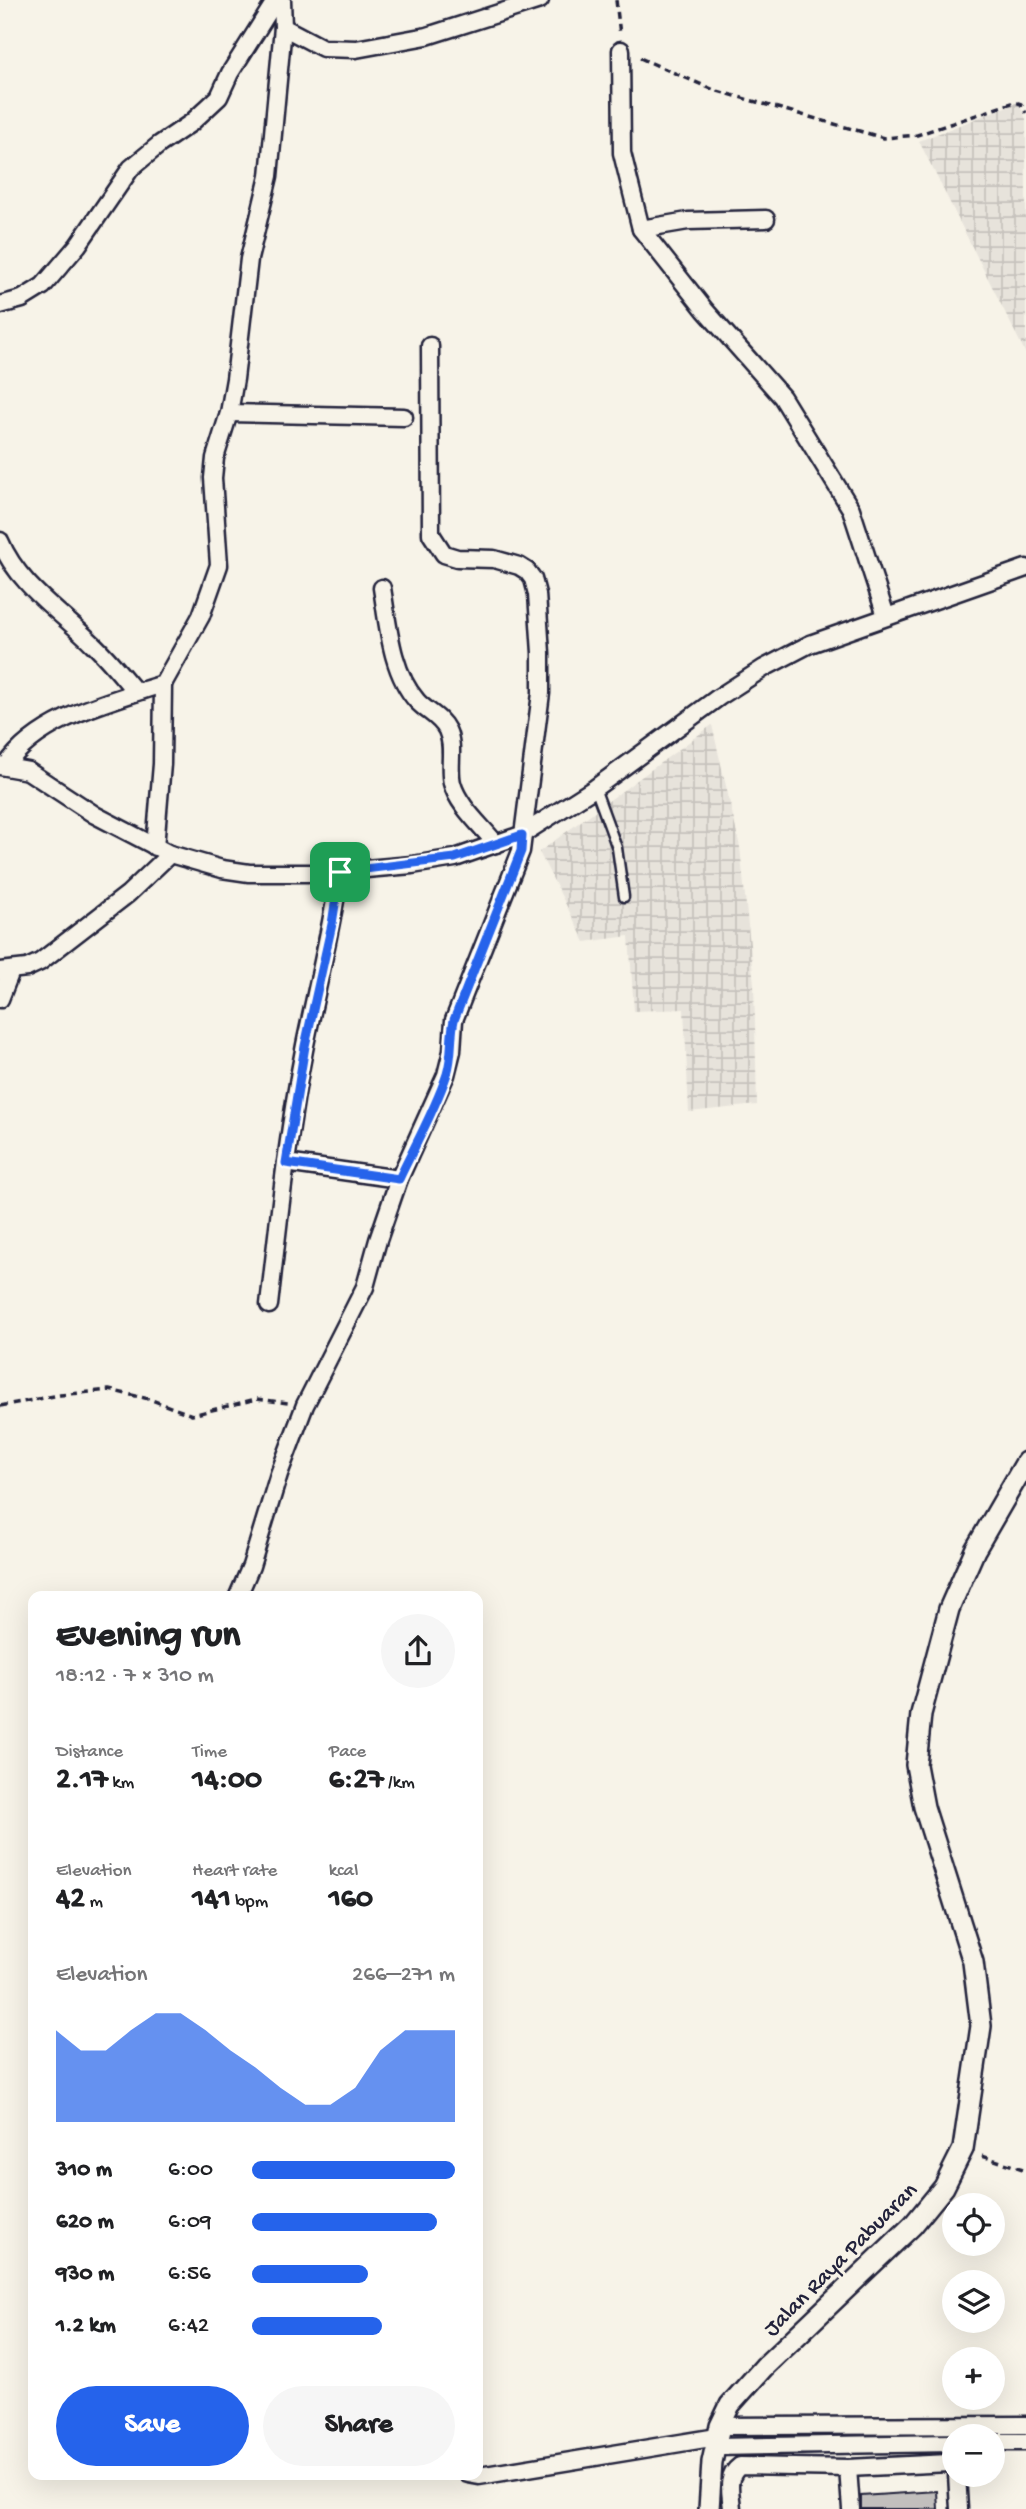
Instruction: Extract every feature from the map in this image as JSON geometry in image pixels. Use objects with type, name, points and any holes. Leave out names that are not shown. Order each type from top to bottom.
[{"type":"street","points":[[0,305],[22,299],[43,286],[78,245],[131,168],[191,123],[219,97],[230,73],[276,0]]},
{"type":"street","points":[[0,999],[6,971],[27,968],[40,962],[128,894],[162,851],[163,684],[201,616],[219,565],[213,478],[215,458],[229,414],[249,259],[269,176],[284,27],[282,0]]},
{"type":"street","points":[[284,27],[323,48],[356,49],[427,36],[541,0]]},
{"type":"street","points":[[621,50],[622,153],[641,229],[705,310],[782,397],[850,509],[887,616]]},
{"type":"street","points":[[641,229],[688,221],[766,219]]},
{"type":"street","points":[[240,1591],[251,1566],[279,1474],[304,1405],[365,1287],[399,1179],[446,1075],[452,1051],[454,1020],[521,851],[541,692],[537,594],[533,579],[527,571],[494,559],[457,558],[444,554],[431,534],[430,346]]},
{"type":"street","points":[[229,414],[404,417]]},
{"type":"street","points":[[0,541],[6,556],[24,580],[95,645],[136,692]]},
{"type":"street","points":[[3,766],[28,771],[95,815],[162,851],[222,869],[249,873],[340,872],[455,858],[522,835],[595,788],[764,668],[810,644],[1026,569]]},
{"type":"street","points":[[382,588],[388,628],[401,673],[416,700],[435,714],[448,732],[451,743],[450,770],[457,796],[496,844]]},
{"type":"street","points":[[3,766],[54,724],[97,705],[163,684]]},
{"type":"street","points":[[269,1305],[286,1163],[305,1046],[332,924],[340,872]]},
{"type":"street","points":[[286,1163],[399,1179]]},
{"type":"street","name":"Jalan Raya Pabuaran","points":[[717,2437],[730,2405],[764,2367],[913,2225],[944,2187],[963,2149],[981,2026],[973,1962],[924,1807],[916,1765],[920,1714],[949,1609],[975,1550],[1026,1462]]},
{"type":"street","points":[[483,2475],[717,2437],[1026,2425]]},
{"type":"street","points":[[717,2437],[942,2443]]},
{"type":"street","points":[[709,2509],[712,2462],[717,2437]]},
{"type":"street","points":[[1005,2442],[1026,2442]]},
{"type":"street","points":[[733,2509],[730,2481],[732,2472],[740,2466],[848,2468],[942,2463]]},
{"type":"street","points":[[848,2468],[851,2509]]},
{"type":"street","points":[[958,2487],[959,2509]]},
{"type":"lane","points":[[595,788],[617,848],[624,897]]},
{"type":"path","points":[[616,0],[621,50],[714,90],[884,138],[917,135],[1015,102],[1021,104],[1026,113]]},
{"type":"path","points":[[0,1406],[60,1395],[109,1391],[149,1399],[192,1415],[256,1399],[304,1405]]},
{"type":"path","points":[[963,2149],[1026,2170]]},
{"type":"shaded area","points":[[1018,102],[1026,119],[1026,354],[919,141]]},
{"type":"shaded area","points":[[712,725],[740,847],[754,984],[757,1105],[689,1112],[684,1009],[634,1011],[629,936],[585,942],[539,852]]},
{"type":"building","points":[[937,2491],[938,2509],[861,2509],[861,2496]]},
{"type":"route","points":[[522,835],[521,851],[454,1020],[452,1051],[446,1075],[399,1179],[286,1163],[305,1046],[332,924],[340,872],[455,858],[522,835]]}]
